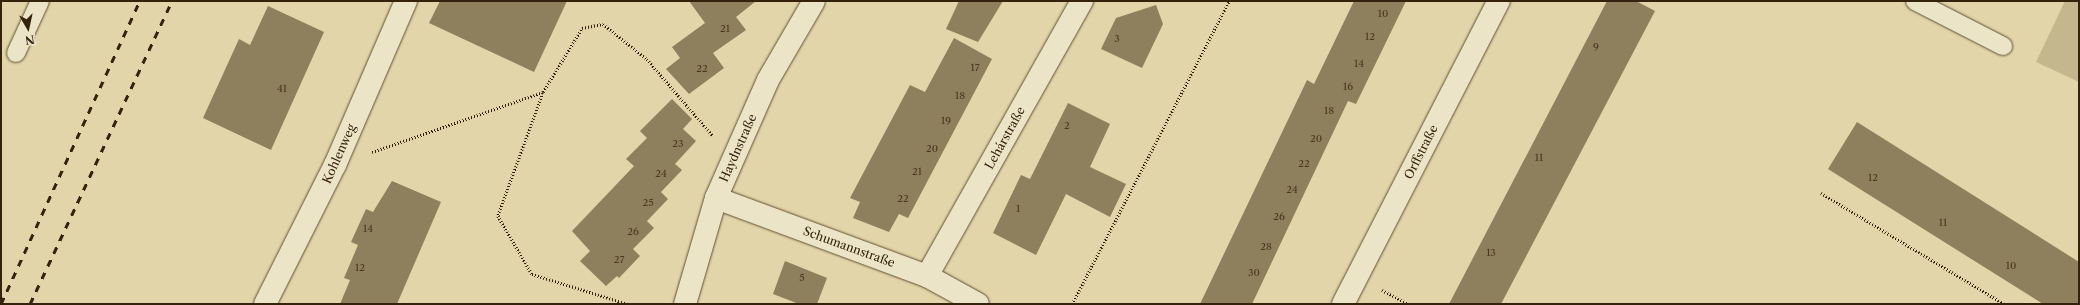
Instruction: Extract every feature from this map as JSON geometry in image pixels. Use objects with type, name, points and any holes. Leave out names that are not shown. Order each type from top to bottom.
[{"type":"street","name":"Kohlenweg","points":[[265,304],[335,165],[406,1]]},
{"type":"street","name":"Haydnstraße","points":[[685,304],[716,198],[768,80],[814,1]]},
{"type":"street","name":"Lehárstraße","points":[[927,276],[1082,1]]},
{"type":"street","name":"Orffstraße","points":[[1343,304],[1499,1]]},
{"type":"street","name":"Schumannstraße","points":[[716,198],[927,276],[978,304]]},
{"type":"lane","points":[[16,53],[40,1]]},
{"type":"lane","points":[[1915,1],[2003,46]]},
{"type":"path","points":[[1072,304],[1229,1]]},
{"type":"path","points":[[628,304],[532,274],[498,216],[543,92],[582,28],[603,24],[647,59],[733,160]]},
{"type":"path","points":[[335,165],[543,92]]},
{"type":"path","points":[[1821,193],[2004,304]]},
{"type":"shaded area","points":[[2065,1],[2079,1],[2079,82],[2036,62]]},
{"type":"building","points":[[440,1],[567,1],[534,72],[429,23]]},
{"type":"building","points":[[689,1],[756,1],[736,17],[746,30],[713,53],[724,68],[689,94],[666,69],[680,58],[672,47],[705,23]]},
{"type":"building","points":[[959,1],[1003,1],[978,42],[946,29]]},
{"type":"building","points":[[1354,1],[1406,1],[1356,104],[1348,101],[1252,304],[1200,304],[1307,80],[1314,84]]},
{"type":"building","points":[[1607,1],[1636,1],[1655,11],[1501,304],[1449,304]]},
{"type":"building","points":[[1156,5],[1163,24],[1142,68],[1101,49],[1116,18]]},
{"type":"building","points":[[268,6],[324,32],[271,150],[203,118],[239,39],[250,45]]},
{"type":"building","points":[[954,38],[992,59],[908,218],[899,214],[889,232],[853,218],[860,202],[850,198],[910,85],[925,92]]},
{"type":"building","points":[[672,99],[692,119],[683,129],[696,141],[675,164],[682,170],[661,192],[668,199],[647,221],[654,228],[633,249],[640,256],[619,278],[617,276],[606,286],[580,261],[590,251],[572,231],[634,166],[626,159],[647,138],[640,131]]},
{"type":"building","points":[[1068,103],[1110,124],[1090,167],[1126,184],[1110,217],[1066,194],[1036,255],[993,233],[1021,175],[1030,179]]},
{"type":"building","points":[[1857,122],[2079,262],[2079,304],[2043,304],[1828,169]]},
{"type":"building","points":[[392,181],[441,202],[397,304],[340,304],[350,280],[344,278],[358,245],[351,242],[366,209],[373,212]]},
{"type":"building","points":[[785,261],[827,278],[817,304],[799,304],[773,294]]},
{"type":"railway","points":[[1,304],[140,1]]},
{"type":"railway","points":[[30,304],[172,1]]}]
